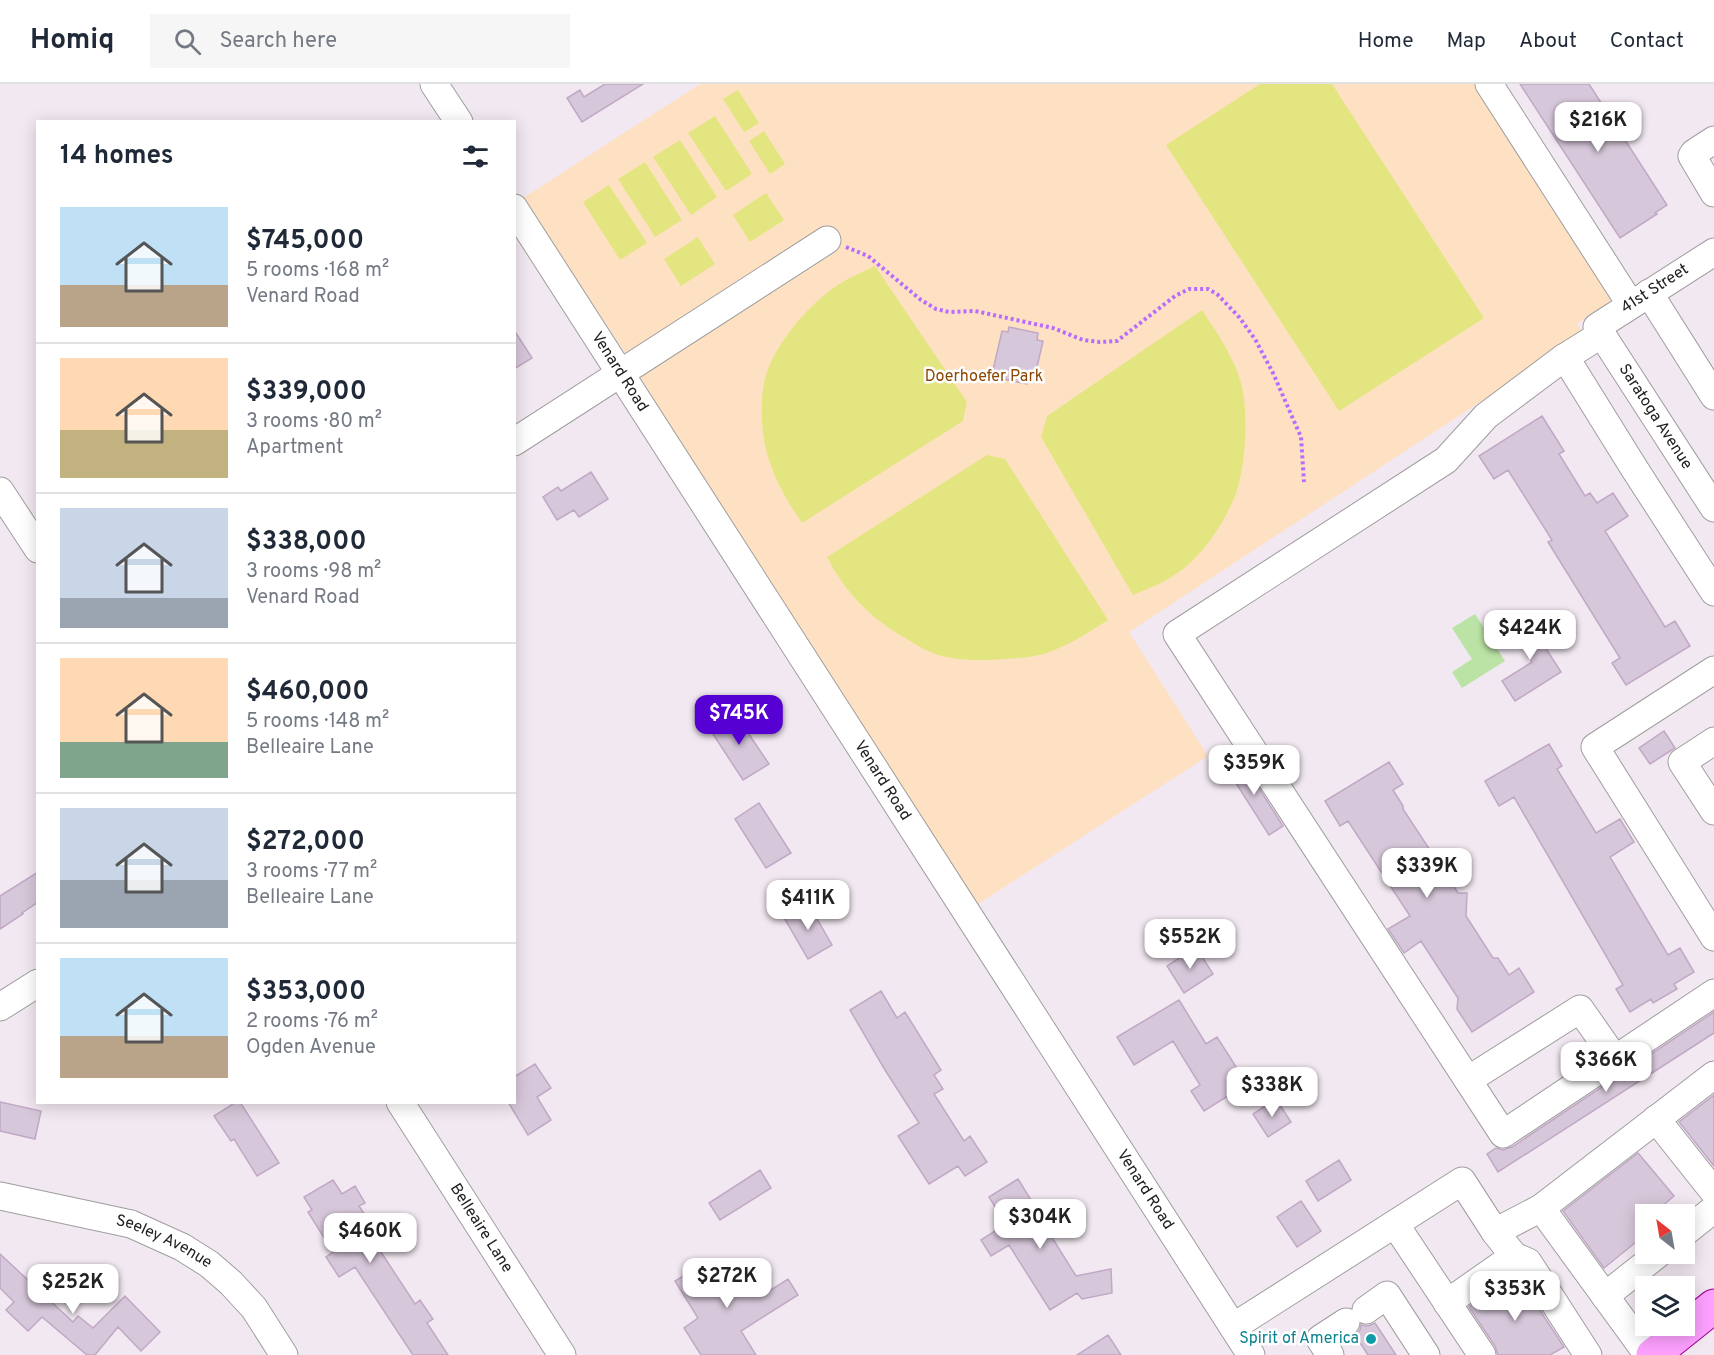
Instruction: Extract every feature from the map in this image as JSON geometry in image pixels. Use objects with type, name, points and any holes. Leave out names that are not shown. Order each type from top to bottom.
[{"type":"main road","points":[[1650,1355],[1714,1306]]},
{"type":"street","points":[[434,84],[458,120]]},
{"type":"street","points":[[1489,84],[1640,299],[1714,396]]},
{"type":"street","points":[[1714,140],[1692,156],[1714,193]]},
{"type":"street","name":"Venard Road","points":[[516,211],[1251,1355]]},
{"type":"street","points":[[516,441],[827,240]]},
{"type":"street","name":"41st Street","points":[[1468,1080],[1177,634],[1446,460],[1486,416],[1640,299],[1714,252]]},
{"type":"street","name":"Saratoga Avenue","points":[[1599,331],[1714,508]]},
{"type":"street","points":[[1565,357],[1714,592]]},
{"type":"street","points":[[0,491],[36,546]]},
{"type":"street","points":[[1714,670],[1595,747],[1714,937]]},
{"type":"street","points":[[1714,741],[1682,762],[1714,811]]},
{"type":"street","points":[[0,1007],[36,984]]},
{"type":"street","points":[[1615,1059],[1580,1009],[1468,1080],[1503,1134],[1714,993]]},
{"type":"street","points":[[1495,1232],[1541,1208],[1714,1075]]},
{"type":"street","name":"Belleaire Lane","points":[[400,1104],[562,1355]]},
{"type":"street","points":[[1656,1119],[1714,1192]]},
{"type":"street","points":[[1233,1327],[1462,1181],[1495,1232],[1514,1256],[1528,1262],[1588,1355]]},
{"type":"street","name":"Seeley Avenue","points":[[0,1196],[131,1224],[182,1247],[209,1264],[231,1283],[254,1308],[284,1355]]},
{"type":"street","points":[[1541,1208],[1650,1355]]},
{"type":"street","points":[[1695,1224],[1714,1209]]},
{"type":"street","points":[[1395,1224],[1482,1355]]},
{"type":"street","points":[[1447,1303],[1514,1256]]},
{"type":"street","points":[[1605,1296],[1645,1264]]},
{"type":"street","points":[[1330,1355],[1320,1339],[1388,1295],[1426,1355]]},
{"type":"path","points":[[827,240],[868,256],[921,300],[936,309],[949,312],[975,311],[1053,328],[1083,340],[1100,342],[1117,340],[1175,296],[1189,289],[1208,289],[1217,294],[1239,317],[1255,339],[1273,373],[1301,437],[1304,482]]},
{"type":"green space","name":"Doerhoefer Park","points":[[700,84],[1479,84],[1613,297],[1577,324],[1584,334],[1129,632],[1208,756],[975,906],[652,402],[641,377],[523,198]]},
{"type":"shaded area","points":[[1260,84],[1332,84],[1484,318],[1339,411],[1166,145]]},
{"type":"shaded area","points":[[738,90],[759,123],[744,132],[723,99]]},
{"type":"shaded area","points":[[715,116],[752,174],[726,191],[688,133]]},
{"type":"shaded area","points":[[764,131],[785,164],[770,174],[749,141]]},
{"type":"shaded area","points":[[680,140],[717,197],[691,215],[653,157]]},
{"type":"shaded area","points":[[645,162],[682,220],[655,237],[618,179]]},
{"type":"shaded area","points":[[609,185],[647,243],[620,260],[583,202]]},
{"type":"shaded area","points":[[766,193],[784,220],[750,242],[733,215]]},
{"type":"shaded area","points":[[698,237],[715,264],[681,286],[664,259]]},
{"type":"shaded area","points":[[875,266],[967,402],[963,421],[802,523],[780,486],[767,453],[763,430],[764,382],[780,346],[810,308],[849,278]]},
{"type":"shaded area","points":[[1202,310],[1230,355],[1241,383],[1246,424],[1239,484],[1221,523],[1210,541],[1196,557],[1169,578],[1133,595],[1041,437],[1047,416]]},
{"type":"shaded area","points":[[987,455],[1005,459],[1108,620],[1086,634],[1047,653],[1021,658],[980,660],[954,658],[929,652],[892,630],[870,613],[850,593],[827,557]]},
{"type":"shaded area","points":[[1475,614],[1505,661],[1462,688],[1452,672],[1472,659],[1452,628]]},
{"type":"building","points":[[605,84],[643,84],[582,122],[567,98],[580,90],[584,97]]},
{"type":"building","points":[[1520,84],[1589,84],[1667,205],[1620,238]]},
{"type":"building","points":[[1009,327],[1038,333],[1037,340],[1043,341],[1034,380],[1029,379],[1027,384],[998,378],[999,371],[993,370],[1002,331],[1008,332]]},
{"type":"building","points":[[516,333],[532,358],[516,368]]},
{"type":"building","points":[[1542,416],[1564,451],[1559,454],[1585,496],[1590,493],[1597,503],[1613,493],[1628,516],[1605,531],[1665,627],[1675,621],[1690,646],[1626,685],[1612,663],[1620,658],[1548,542],[1552,540],[1508,470],[1494,479],[1479,456]]},
{"type":"building","points":[[591,472],[608,499],[579,517],[574,510],[557,520],[543,497],[558,487],[561,491]]},
{"type":"building","points":[[1524,614],[1561,672],[1515,701],[1502,681],[1532,662],[1508,624]]},
{"type":"building","points":[[734,712],[769,764],[743,780],[709,728]]},
{"type":"building","points":[[1664,731],[1675,748],[1650,764],[1639,748]]},
{"type":"building","points":[[1549,744],[1562,766],[1557,769],[1596,833],[1620,819],[1634,842],[1610,857],[1668,955],[1680,948],[1694,972],[1674,984],[1677,989],[1653,1003],[1651,999],[1630,1012],[1616,989],[1623,985],[1514,797],[1499,806],[1485,781]]},
{"type":"building","points":[[1239,757],[1283,826],[1269,835],[1225,766]]},
{"type":"building","points":[[1389,762],[1403,784],[1393,790],[1403,809],[1458,893],[1467,893],[1466,916],[1493,958],[1498,958],[1509,975],[1519,968],[1534,992],[1472,1032],[1457,1009],[1458,998],[1421,941],[1404,953],[1388,929],[1410,916],[1348,821],[1340,826],[1325,801]]},
{"type":"building","points":[[759,803],[791,853],[766,868],[735,819]]},
{"type":"building","points":[[36,873],[36,903],[0,929],[0,896]]},
{"type":"building","points":[[808,903],[832,945],[808,959],[783,916]]},
{"type":"building","points":[[1196,947],[1213,974],[1184,993],[1167,966]]},
{"type":"building","points":[[881,991],[897,1018],[905,1012],[941,1070],[934,1075],[943,1089],[934,1094],[964,1141],[970,1136],[987,1162],[965,1176],[958,1166],[929,1184],[898,1136],[919,1123],[850,1010]]},
{"type":"building","points":[[1179,1000],[1206,1044],[1217,1037],[1247,1084],[1204,1111],[1191,1091],[1200,1085],[1173,1041],[1134,1065],[1117,1037]]},
{"type":"building","points":[[1714,1012],[1714,1033],[1498,1172],[1487,1154],[1496,1148],[1503,1150],[1512,1147]]},
{"type":"building","points":[[535,1064],[551,1088],[537,1097],[551,1120],[528,1135],[509,1104],[516,1104],[516,1076]]},
{"type":"building","points":[[1714,1095],[1714,1166],[1679,1122]]},
{"type":"building","points":[[1276,1099],[1291,1122],[1268,1137],[1253,1114]]},
{"type":"building","points":[[0,1102],[41,1111],[35,1139],[0,1131]]},
{"type":"building","points":[[233,1104],[241,1104],[279,1163],[257,1176],[234,1139],[231,1141],[214,1116]]},
{"type":"building","points":[[1638,1153],[1674,1196],[1665,1204],[1635,1204],[1635,1243],[1604,1268],[1563,1211]]},
{"type":"building","points":[[1339,1160],[1351,1180],[1318,1201],[1306,1181]]},
{"type":"building","points":[[760,1170],[771,1188],[720,1220],[709,1203]]},
{"type":"building","points":[[1018,1179],[1034,1205],[1037,1203],[1053,1228],[1048,1231],[1076,1276],[1111,1269],[1112,1293],[1082,1299],[1077,1293],[1050,1310],[1009,1245],[991,1256],[981,1240],[1006,1224],[989,1197]]},
{"type":"building","points":[[333,1180],[342,1194],[355,1186],[365,1203],[359,1206],[385,1246],[379,1249],[415,1304],[420,1300],[433,1319],[427,1323],[448,1355],[413,1355],[355,1267],[339,1277],[326,1257],[333,1252],[308,1212],[312,1210],[304,1197]]},
{"type":"building","points":[[1301,1201],[1321,1231],[1297,1247],[1277,1217]]},
{"type":"building","points":[[0,1254],[73,1322],[78,1316],[93,1328],[125,1296],[160,1332],[141,1351],[118,1327],[95,1355],[87,1355],[42,1317],[28,1331],[6,1310],[14,1302],[0,1288]]},
{"type":"building","points":[[728,1261],[750,1296],[764,1287],[768,1292],[788,1279],[798,1295],[741,1331],[756,1355],[701,1355],[684,1328],[698,1318],[675,1281],[703,1264],[709,1273]]},
{"type":"building","points":[[1516,1274],[1564,1347],[1550,1355],[1498,1355],[1495,1346],[1469,1307]]},
{"type":"building","name":"Spirit of America","points":[[1375,1323],[1396,1355],[1368,1355],[1355,1335],[1361,1325],[1368,1326]]},
{"type":"building","points":[[1108,1335],[1121,1355],[1077,1355]]},
{"type":"place","name":"Spirit of America","points":[[1371,1339]]}]
